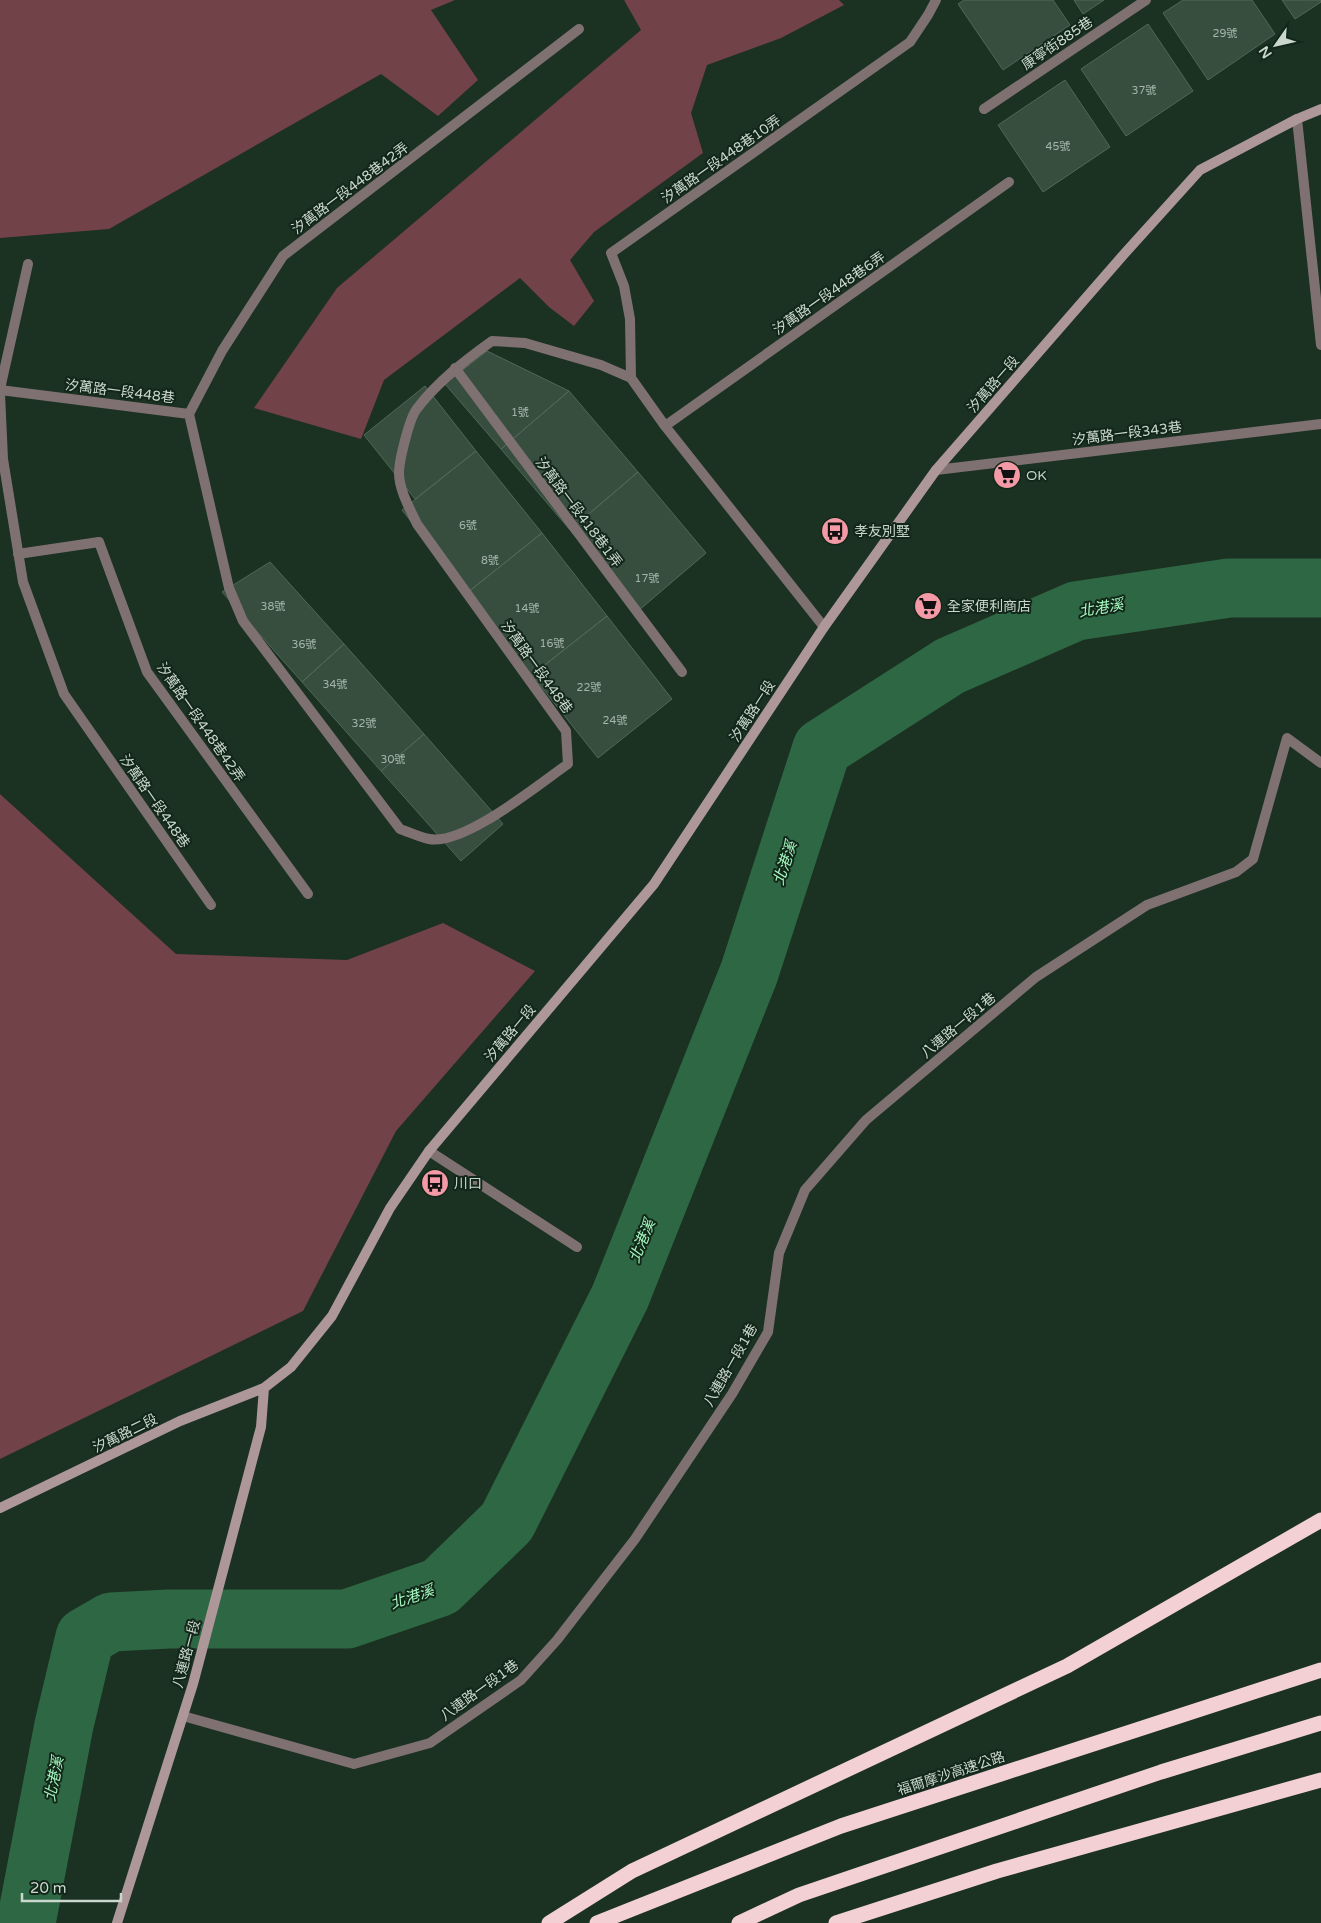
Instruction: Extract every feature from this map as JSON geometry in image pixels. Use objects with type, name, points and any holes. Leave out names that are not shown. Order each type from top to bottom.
[{"type":"highway","points":[[549,1923],[566,1910],[632,1871],[1067,1666],[1321,1520]]},
{"type":"highway","name":"福爾摩沙高速公路","points":[[597,1923],[841,1826],[1321,1670]]},
{"type":"highway","points":[[739,1923],[799,1895],[1161,1772],[1321,1722]]},
{"type":"highway","points":[[836,1923],[997,1871],[1321,1780]]},
{"type":"street","name":"汐萬路一段448巷10弄","points":[[632,378],[630,319],[624,286],[611,253],[910,42],[928,16],[936,0]]},
{"type":"street","name":"康寧街885巷","points":[[984,109],[1146,0]]},
{"type":"street","name":"汐萬路一段448巷42弄","points":[[189,414],[222,351],[283,256],[579,29]]},
{"type":"street","name":"汐萬路一段","points":[[264,1388],[292,1366],[332,1316],[390,1208],[429,1151],[654,884],[824,626],[936,470],[1200,170],[1297,119],[1321,109]]},
{"type":"street","points":[[1297,119],[1321,345]]},
{"type":"street","name":"汐萬路一段448巷6弄","points":[[665,426],[1009,182]]},
{"type":"street","points":[[0,390],[28,264]]},
{"type":"street","name":"汐萬路一段448巷","points":[[0,390],[189,414],[229,588],[243,621],[400,829],[430,839],[451,836],[485,822],[568,764],[566,731],[417,524],[405,496],[399,475],[401,455],[414,412],[455,368],[492,340],[526,343],[601,365],[632,378]]},
{"type":"street","name":"汐萬路一段418巷1弄","points":[[455,368],[682,672]]},
{"type":"street","points":[[632,378],[665,426],[824,626]]},
{"type":"street","name":"汐萬路一段448巷","points":[[0,394],[3,459],[23,582],[64,694],[211,905]]},
{"type":"street","name":"汐萬路一段343巷","points":[[936,470],[1321,424]]},
{"type":"street","name":"汐萬路一段448巷42弄","points":[[18,554],[99,542],[147,672],[308,894]]},
{"type":"street","name":"八連路一段1巷","points":[[183,1716],[354,1764],[430,1743],[521,1680],[556,1640],[635,1539],[732,1394],[768,1332],[779,1253],[805,1190],[866,1120],[1036,977],[1147,905],[1236,872],[1253,859],[1287,738],[1321,763]]},
{"type":"street","points":[[429,1151],[577,1247]]},
{"type":"street","name":"八連路一段","points":[[117,1923],[193,1684],[261,1427],[264,1388]]},
{"type":"street","name":"汐萬路二段","points":[[0,1508],[180,1421],[264,1388]]},
{"type":"shaded area","points":[[0,0],[455,0],[431,10],[478,80],[438,116],[381,74],[109,229],[0,238]]},
{"type":"shaded area","points":[[624,0],[839,0],[844,5],[781,38],[707,65],[691,113],[703,153],[594,232],[570,260],[594,301],[574,326],[549,307],[520,278],[384,380],[361,439],[254,408],[337,288],[641,30]]},
{"type":"shaded area","points":[[0,794],[176,954],[347,960],[443,923],[535,971],[396,1131],[303,1311],[0,1459]]},
{"type":"building","points":[[964,0],[1053,0],[1070,25],[1003,70],[958,4]]},
{"type":"building","points":[[1074,0],[1104,0],[1083,14]]},
{"type":"building","points":[[1183,0],[1252,0],[1275,34],[1208,80],[1163,13]]},
{"type":"building","points":[[1282,0],[1321,0],[1321,2],[1295,19]]},
{"type":"building","points":[[1148,24],[1193,91],[1126,136],[1081,69]]},
{"type":"building","points":[[1065,80],[1110,147],[1043,192],[998,125]]},
{"type":"building","points":[[487,351],[569,391],[501,449],[445,384]]},
{"type":"building","points":[[425,386],[476,451],[415,499],[364,435]]},
{"type":"building","points":[[569,391],[638,472],[570,530],[501,449]]},
{"type":"building","points":[[476,451],[542,533],[467,593],[402,510]]},
{"type":"building","points":[[638,472],[706,553],[638,611],[570,530]]},
{"type":"building","points":[[542,533],[607,616],[532,675],[467,593]]},
{"type":"building","points":[[270,562],[344,644],[302,682],[222,592]]},
{"type":"building","points":[[607,616],[672,699],[598,758],[532,675]]},
{"type":"building","points":[[344,644],[424,734],[381,771],[302,682]]},
{"type":"building","points":[[424,734],[503,824],[461,861],[381,771]]},
{"type":"waterway","name":"北港溪","points":[[26,1923],[64,1725],[85,1637],[111,1622],[169,1619],[347,1619],[440,1587],[507,1522],[620,1297],[749,973],[822,748],[950,666],[1076,611],[1229,588],[1321,588]]},
{"type":"place","name":"OK","points":[[1007,475]]},
{"type":"place","name":"孝友別墅","points":[[835,531]]},
{"type":"place","name":"全家便利商店","points":[[928,606]]},
{"type":"place","name":"川口","points":[[435,1183]]}]
